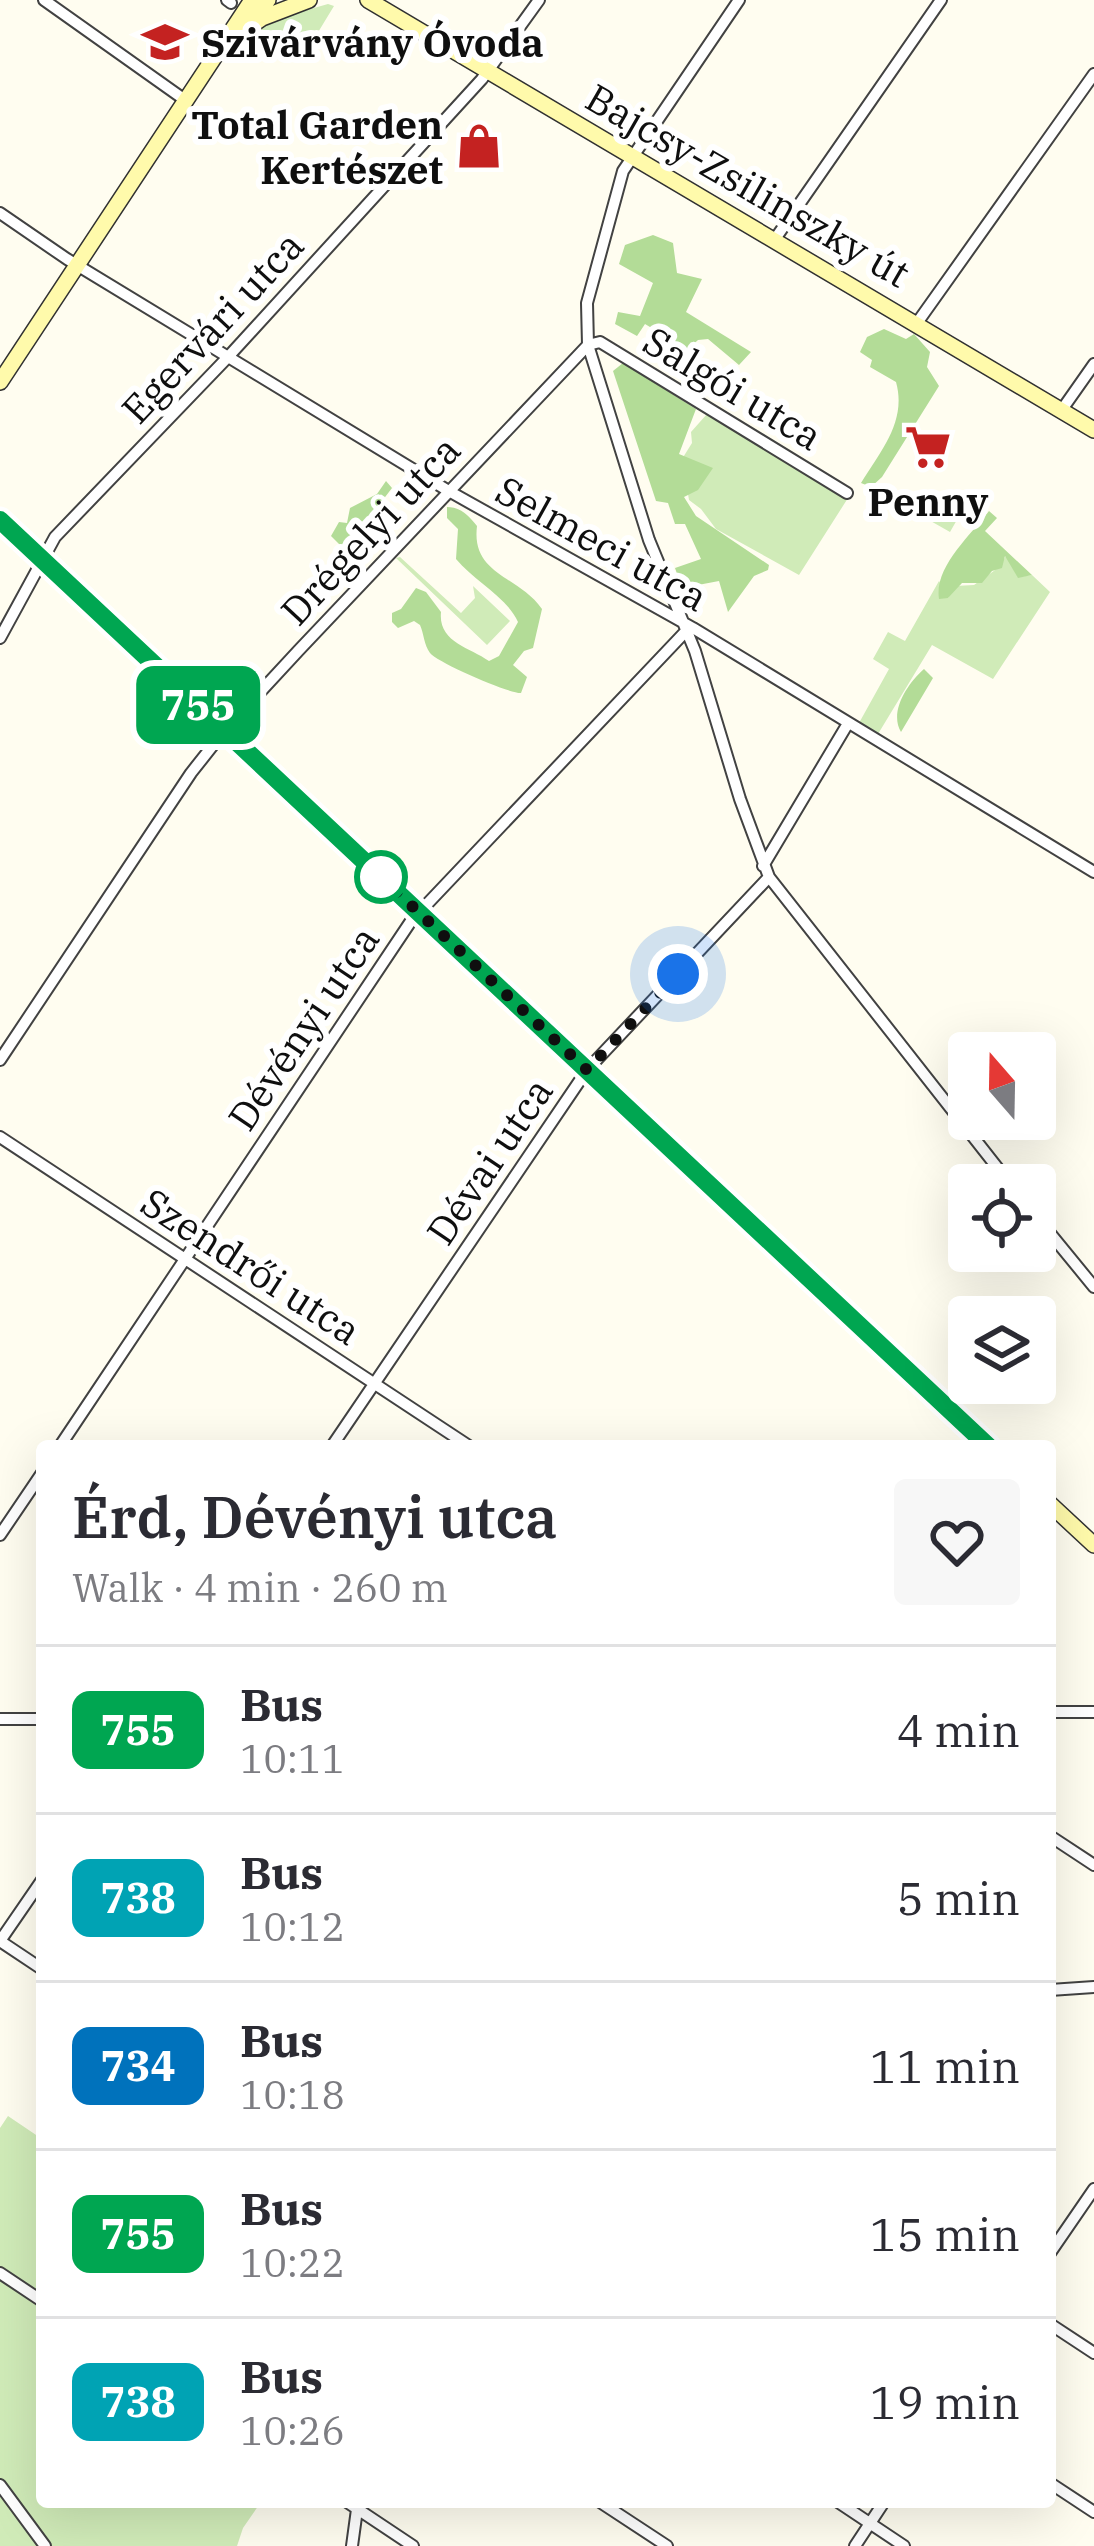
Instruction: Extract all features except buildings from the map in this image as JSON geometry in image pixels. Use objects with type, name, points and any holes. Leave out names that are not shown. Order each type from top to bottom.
[{"type":"street","points":[[44,0],[185,100]]},
{"type":"street","points":[[0,382],[185,100],[228,41],[268,0]]},
{"type":"street","points":[[228,41],[262,18],[309,0]]},
{"type":"street","points":[[349,0],[367,0]]},
{"type":"street","name":"Bajcsy-Zsilinszky út","points":[[367,0],[1094,430]]},
{"type":"street","name":"Egervári utca","points":[[0,638],[56,537],[489,71],[539,0]]},
{"type":"street","points":[[739,0],[632,155],[616,188],[586,303],[588,345],[649,540],[699,663],[766,871],[995,1164]]},
{"type":"street","points":[[775,239],[941,0]]},
{"type":"street","points":[[228,41],[239,1]]},
{"type":"street","points":[[917,323],[1094,74]]},
{"type":"street","name":"Selmeci utca","points":[[0,213],[447,490],[1094,872]]},
{"type":"street","name":"Salgói utca","points":[[588,345],[600,343],[847,493]]},
{"type":"street","name":"Drégelyi utca","points":[[0,1060],[191,773],[225,730],[588,345]]},
{"type":"street","points":[[1061,411],[1094,364]]},
{"type":"street","points":[[0,520],[982,1440]]},
{"type":"street","name":"Dévényi utca","points":[[64,1440],[182,1257],[418,912],[685,627]]},
{"type":"street","name":"Dévai utca","points":[[336,1440],[587,1070],[766,871],[847,724]]},
{"type":"street","name":"Szendrői utca","points":[[0,1137],[461,1440]]},
{"type":"street","points":[[1056,1241],[1094,1287]]},
{"type":"street","points":[[0,1535],[36,1482]]},
{"type":"street","points":[[1056,1509],[1092,1539]]},
{"type":"street","points":[[1056,1712],[1094,1712]]},
{"type":"street","points":[[0,1719],[36,1719]]},
{"type":"street","points":[[1056,1840],[1094,1865]]},
{"type":"street","points":[[36,1889],[0,1941],[36,1965]]},
{"type":"street","points":[[1056,1990],[1094,1987]]},
{"type":"street","points":[[1056,2244],[1094,2189]]},
{"type":"street","points":[[0,2273],[36,2297]]},
{"type":"street","points":[[1056,2328],[1094,2354]]},
{"type":"street","points":[[0,2485],[45,2546]]},
{"type":"street","points":[[1056,2487],[1094,2512]]},
{"type":"street","points":[[352,2546],[354,2508]]},
{"type":"street","points":[[360,2508],[413,2546]]},
{"type":"street","points":[[609,2508],[667,2546]]},
{"type":"street","points":[[847,2508],[904,2546]]},
{"type":"street","points":[[855,2546],[880,2508]]},
{"type":"green space","points":[[334,6],[303,57],[253,32],[265,22]]},
{"type":"green space","points":[[653,235],[673,243],[677,273],[702,279],[686,312],[751,352],[739,365],[708,339],[698,340],[687,350],[691,373],[687,379],[677,375],[670,360],[670,339],[645,324],[637,336],[615,324],[618,312],[640,316],[653,283],[619,264],[625,245]]},
{"type":"green space","points":[[884,329],[906,339],[914,334],[930,352],[927,367],[939,386],[871,487],[861,483],[890,435],[898,396],[896,382],[870,367],[872,360],[860,352],[867,337]]},
{"type":"green space","points":[[623,363],[696,409],[679,454],[713,468],[698,490],[684,497],[696,516],[769,565],[754,576],[728,612],[719,581],[682,588],[675,568],[701,559],[685,524],[675,524],[668,503],[656,501],[613,371]]},
{"type":"green space","points":[[707,414],[848,498],[799,575],[716,529],[689,500],[682,459],[692,443],[691,432]]},
{"type":"green space","points":[[386,481],[392,488],[366,522],[372,549],[362,555],[347,552],[331,536],[339,522],[347,523],[350,508],[377,494]]},
{"type":"green space","points":[[932,494],[962,511],[950,532],[920,515]]},
{"type":"green space","points":[[447,507],[471,519],[477,526],[481,555],[542,609],[533,648],[513,665],[527,677],[521,693],[436,658],[414,621],[398,628],[392,622],[392,613],[401,609],[416,588],[426,592],[441,612],[450,637],[489,661],[499,656],[518,622],[456,559],[458,529],[447,518]]},
{"type":"green space","points":[[989,511],[997,518],[985,531],[1032,575],[1018,578],[1005,556],[1002,568],[982,583],[962,583],[948,598],[939,599],[948,564]]},
{"type":"green space","points":[[1006,556],[1018,577],[1032,575],[1050,592],[993,679],[932,645],[878,734],[859,723],[889,669],[873,659],[888,632],[905,641],[939,581],[948,598],[955,586],[974,585]]},
{"type":"green space","points":[[396,558],[461,613],[475,598],[473,586],[510,621],[487,645]]},
{"type":"green space","points":[[924,669],[933,678],[901,732],[897,716],[902,699]]},
{"type":"green space","points":[[8,2116],[36,2135],[36,2508],[257,2508],[237,2546],[0,2546],[0,2128]]},
{"type":"bus line","name":"755","points":[[0,520],[982,1440]]},
{"type":"place","name":"Szivárvány Óvoda","points":[[165,42]]},
{"type":"place","name":"Total Garden Kertészet","points":[[479,146]]},
{"type":"place","name":"Penny","points":[[928,447]]},
{"type":"route","points":[[381,877],[587,1070],[678,974]]}]
